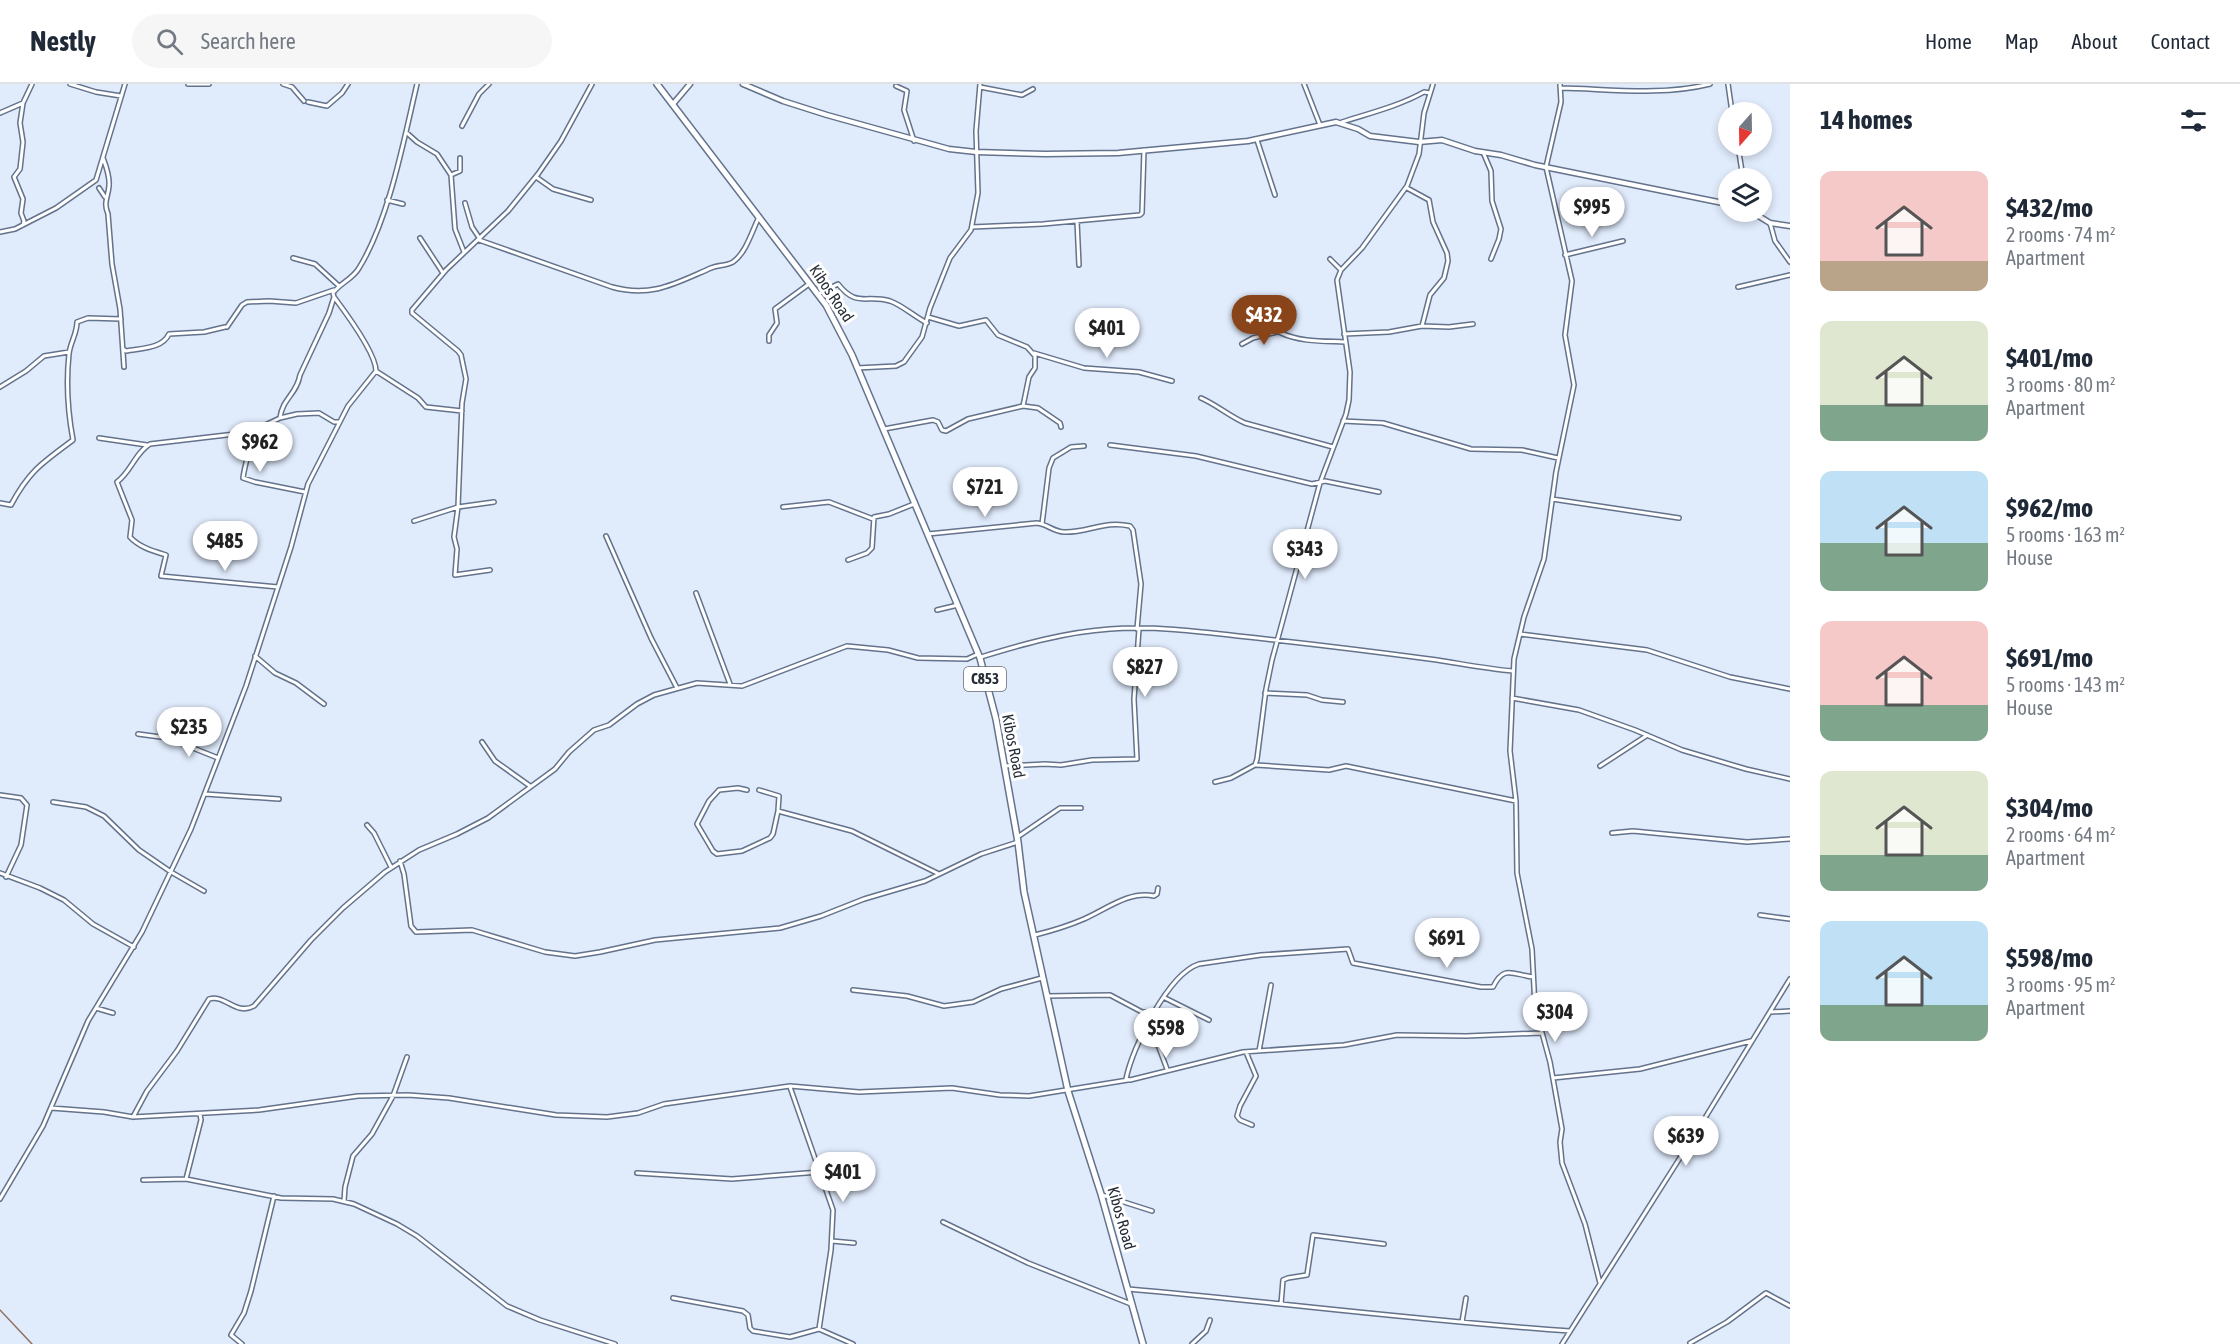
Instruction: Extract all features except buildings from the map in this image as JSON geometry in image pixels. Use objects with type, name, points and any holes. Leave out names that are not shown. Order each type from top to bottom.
[{"type":"main road","name":"Kibos Road","points":[[657,84],[760,216],[836,320],[979,656],[996,719],[1018,840],[1024,892],[1068,1091],[1101,1194],[1143,1344]]},
{"type":"street","points":[[23,225],[21,213],[23,200],[14,177],[20,169],[23,142],[20,123],[23,103],[32,84]]},
{"type":"street","points":[[70,84],[96,92],[122,96]]},
{"type":"street","points":[[0,232],[23,225],[56,208],[88,188],[96,180],[125,84]]},
{"type":"street","points":[[188,84],[209,84]]},
{"type":"street","points":[[283,84],[292,87],[306,101],[327,106],[342,93],[348,84]]},
{"type":"street","points":[[123,350],[154,346],[167,339],[169,334],[204,332],[226,327],[242,305],[247,302],[269,300],[296,303],[334,290],[353,276],[368,253],[387,200],[417,84]]},
{"type":"street","points":[[462,126],[479,94],[489,84]]},
{"type":"street","points":[[490,570],[455,574],[457,549],[454,537],[466,379],[460,352],[412,312],[443,273],[508,211],[536,177],[561,141],[592,84]]},
{"type":"street","points":[[673,105],[690,84]]},
{"type":"street","points":[[743,84],[783,101],[914,141],[976,152],[1046,154],[1144,150],[1257,139],[1342,122],[1404,103],[1424,92],[1430,93]]},
{"type":"street","points":[[910,84],[904,110],[914,141]]},
{"type":"street","points":[[1304,84],[1320,125]]},
{"type":"street","points":[[1255,765],[1260,748],[1265,693],[1272,660],[1320,483],[1349,400],[1350,372],[1336,283],[1341,270],[1362,248],[1407,188],[1416,164],[1433,84]]},
{"type":"street","points":[[1600,1283],[1585,1224],[1571,1193],[1562,1163],[1560,1142],[1562,1129],[1549,1057],[1535,1007],[1532,950],[1517,873],[1516,801],[1510,751],[1513,671],[1520,634],[1544,559],[1559,458],[1574,385],[1565,335],[1572,281],[1546,167],[1560,108],[1560,86],[1670,89],[1693,88],[1710,84]]},
{"type":"street","points":[[1728,84],[1731,102]]},
{"type":"street","points":[[857,368],[901,365],[919,342],[950,258],[972,227],[978,194],[976,152],[980,85],[1022,95],[1034,89]]},
{"type":"street","points":[[896,86],[907,91]]},
{"type":"street","points":[[0,112],[23,103]]},
{"type":"street","points":[[1342,122],[1370,136],[1419,142],[1442,140],[1546,167],[1718,202]]},
{"type":"street","points":[[406,132],[437,154],[451,175],[455,229],[464,252]]},
{"type":"street","points":[[1257,139],[1275,195]]},
{"type":"street","points":[[972,227],[1077,221],[1142,214],[1144,150]]},
{"type":"street","points":[[1483,152],[1491,171],[1492,201],[1501,229],[1491,260]]},
{"type":"street","points":[[103,158],[108,170],[109,187],[105,197]]},
{"type":"street","points":[[451,175],[460,171],[460,158]]},
{"type":"street","points":[[536,177],[553,189],[591,200]]},
{"type":"street","points":[[99,188],[105,197],[121,319],[124,367]]},
{"type":"street","points":[[1407,188],[1429,200],[1437,233],[1448,256],[1446,272],[1430,295],[1422,326]]},
{"type":"street","points":[[387,200],[403,204]]},
{"type":"street","points":[[465,203],[472,227],[479,239],[626,290],[656,290],[674,286],[714,267],[733,262],[744,248],[760,216]]},
{"type":"street","points":[[1077,221],[1080,265]]},
{"type":"street","points":[[1790,226],[1770,223],[1775,241],[1790,262]]},
{"type":"street","points":[[420,238],[443,273]]},
{"type":"street","points":[[1565,255],[1623,241]]},
{"type":"street","points":[[293,258],[315,264],[339,286]]},
{"type":"street","points":[[1330,259],[1341,270]]},
{"type":"street","points":[[1738,287],[1790,275]]},
{"type":"street","points":[[769,341],[769,334],[777,323],[775,309],[810,283]]},
{"type":"street","points":[[818,294],[838,284],[846,294],[854,298],[890,301],[927,323]]},
{"type":"street","points":[[280,418],[281,407],[297,386],[329,313],[334,290]]},
{"type":"street","points":[[0,1199],[43,1126],[96,1008],[134,947],[171,872],[205,794],[239,705],[278,587],[305,492],[348,406],[376,371],[376,366],[365,344],[334,297]]},
{"type":"street","points":[[928,317],[959,326],[985,320],[998,335],[1028,347],[1033,352],[1084,368],[1139,372],[1172,381]]},
{"type":"street","points":[[0,503],[11,505],[35,468],[73,440],[68,411],[69,352],[77,329],[77,322],[88,318],[121,319]]},
{"type":"street","points":[[1262,318],[1278,332],[1304,339],[1345,342]]},
{"type":"street","points":[[1344,334],[1396,332],[1422,326],[1449,327],[1473,324]]},
{"type":"street","points":[[1242,344],[1252,338],[1278,332]]},
{"type":"street","points":[[0,387],[26,371],[44,356],[69,352]]},
{"type":"street","points":[[1023,406],[1029,377],[1035,368],[1033,352]]},
{"type":"street","points":[[376,371],[419,399],[426,407],[462,411]]},
{"type":"street","points":[[1201,398],[1218,405],[1245,423],[1334,447]]},
{"type":"street","points":[[883,429],[933,420],[938,422],[942,430],[946,431],[968,419],[1023,406],[1041,409],[1060,423],[1061,428]]},
{"type":"street","points":[[99,438],[149,444],[210,438],[251,430],[280,418],[297,414],[319,414],[334,422],[339,422]]},
{"type":"street","points":[[1343,421],[1383,423],[1471,449],[1522,450],[1559,458]]},
{"type":"street","points":[[251,430],[243,477],[255,482],[305,492]]},
{"type":"street","points":[[149,444],[117,482],[132,520],[130,537],[135,543],[166,555],[161,576],[278,587]]},
{"type":"street","points":[[1110,445],[1197,456],[1312,484],[1325,482],[1379,492]]},
{"type":"street","points":[[1042,524],[1053,458],[1071,447],[1084,446]]},
{"type":"street","points":[[1552,499],[1679,518]]},
{"type":"street","points":[[414,521],[458,507],[494,502]]},
{"type":"street","points":[[783,507],[829,502],[873,519]]},
{"type":"street","points":[[873,519],[914,504]]},
{"type":"street","points":[[848,561],[867,553],[872,548],[873,519]]},
{"type":"street","points":[[927,534],[1042,524],[1063,532],[1102,525],[1131,527],[1141,584],[1134,699],[1137,759],[1092,760],[1061,765],[1005,766]]},
{"type":"street","points":[[606,536],[651,638],[677,688]]},
{"type":"street","points":[[696,592],[730,684]]},
{"type":"street","points":[[937,610],[958,605]]},
{"type":"street","points":[[133,1117],[147,1091],[191,1029],[206,1001],[216,998],[242,1010],[254,1006],[311,940],[343,908],[391,867],[418,850],[488,818],[555,769],[569,752],[598,728],[609,725],[637,704],[654,695],[697,683],[742,686],[847,646],[888,650],[918,658],[967,659],[1024,644],[1112,629],[1176,630],[1278,640],[1513,671]]},
{"type":"street","points":[[1520,634],[1647,650],[1730,677],[1790,689]]},
{"type":"street","points":[[255,656],[275,673],[296,683],[324,704]]},
{"type":"street","points":[[1265,693],[1307,695],[1323,700],[1343,702]]},
{"type":"street","points":[[1512,698],[1573,708],[1711,760],[1790,779]]},
{"type":"street","points":[[168,738],[173,719]]},
{"type":"street","points":[[138,735],[168,738],[218,759]]},
{"type":"street","points":[[1600,766],[1646,736]]},
{"type":"street","points":[[482,742],[495,761],[530,786]]},
{"type":"street","points":[[1215,782],[1231,778],[1255,765],[1329,770],[1346,766],[1516,801]]},
{"type":"street","points":[[747,790],[738,788],[719,790],[698,818],[697,824],[717,854],[742,851],[770,838],[773,834],[779,796],[759,790]]},
{"type":"street","points":[[205,794],[279,799]]},
{"type":"street","points":[[0,795],[21,798],[27,805],[21,845],[6,877]]},
{"type":"street","points":[[53,802],[86,807],[104,816],[139,850],[204,891]]},
{"type":"street","points":[[400,861],[411,926],[416,932],[472,930],[546,952],[575,956],[655,939],[780,928],[821,916],[939,874],[1018,840],[1060,808],[1081,808]]},
{"type":"street","points":[[778,811],[852,831],[939,874]]},
{"type":"street","points":[[367,825],[374,833],[391,867]]},
{"type":"street","points":[[1612,833],[1633,831],[1747,842],[1790,838]]},
{"type":"street","points":[[0,873],[64,900],[93,924],[134,947]]},
{"type":"street","points":[[1033,935],[1081,921],[1127,899],[1154,896],[1158,888]]},
{"type":"street","points":[[1760,915],[1790,920]]},
{"type":"street","points":[[1128,1080],[1127,1075],[1154,1011],[1173,984],[1191,967],[1198,964],[1262,955],[1348,949],[1353,963],[1481,987],[1493,987],[1504,972],[1534,977]]},
{"type":"street","points":[[853,990],[907,996],[945,1006],[974,1002],[1006,987],[1042,978]]},
{"type":"street","points":[[1562,1344],[1790,979]]},
{"type":"street","points":[[1259,1051],[1271,985]]},
{"type":"street","points":[[1046,996],[1110,995],[1142,1012],[1154,1011]]},
{"type":"street","points":[[1164,998],[1209,1020]]},
{"type":"street","points":[[96,1008],[113,1013]]},
{"type":"street","points":[[1771,1012],[1790,1011]]},
{"type":"street","points":[[1149,1021],[1167,1069]]},
{"type":"street","points":[[51,1108],[104,1112],[133,1117],[259,1110],[358,1096],[436,1096],[556,1115],[607,1117],[638,1113],[664,1104],[790,1086],[859,1092],[952,1088],[1015,1096],[1068,1091],[1128,1080],[1246,1052],[1344,1045],[1397,1035],[1466,1036],[1541,1033]]},
{"type":"street","points":[[1553,1078],[1640,1069],[1752,1041]]},
{"type":"street","points":[[1246,1052],[1256,1076],[1237,1116],[1240,1120],[1252,1125]]},
{"type":"street","points":[[344,1202],[345,1187],[353,1156],[372,1134],[393,1096],[407,1057]]},
{"type":"street","points":[[790,1086],[833,1206],[828,1280],[819,1329]]},
{"type":"street","points":[[186,1179],[201,1120],[198,1114]]},
{"type":"street","points":[[637,1173],[732,1179],[819,1172]]},
{"type":"street","points":[[143,1180],[186,1179],[274,1196],[333,1199],[344,1202],[397,1224],[417,1236],[507,1306],[540,1320],[615,1344]]},
{"type":"street","points":[[1101,1194],[1152,1211]]},
{"type":"street","points":[[242,1344],[231,1335],[244,1313],[251,1292],[274,1196]]},
{"type":"street","points":[[943,1222],[1028,1263],[1132,1305]]},
{"type":"street","points":[[1281,1304],[1283,1280],[1307,1275],[1313,1235],[1384,1244]]},
{"type":"street","points":[[832,1241],[854,1243]]},
{"type":"street","points":[[1128,1289],[1570,1331]]},
{"type":"street","points":[[1690,1343],[1727,1322],[1766,1293],[1790,1306]]},
{"type":"street","points":[[673,1298],[743,1311],[748,1315],[750,1328],[753,1331],[790,1337],[819,1329],[854,1344]]},
{"type":"street","points":[[1462,1322],[1466,1299]]},
{"type":"street","points":[[1192,1344],[1206,1331],[1210,1320]]},
{"type":"waterway","points":[[0,1310],[32,1344]]}]
